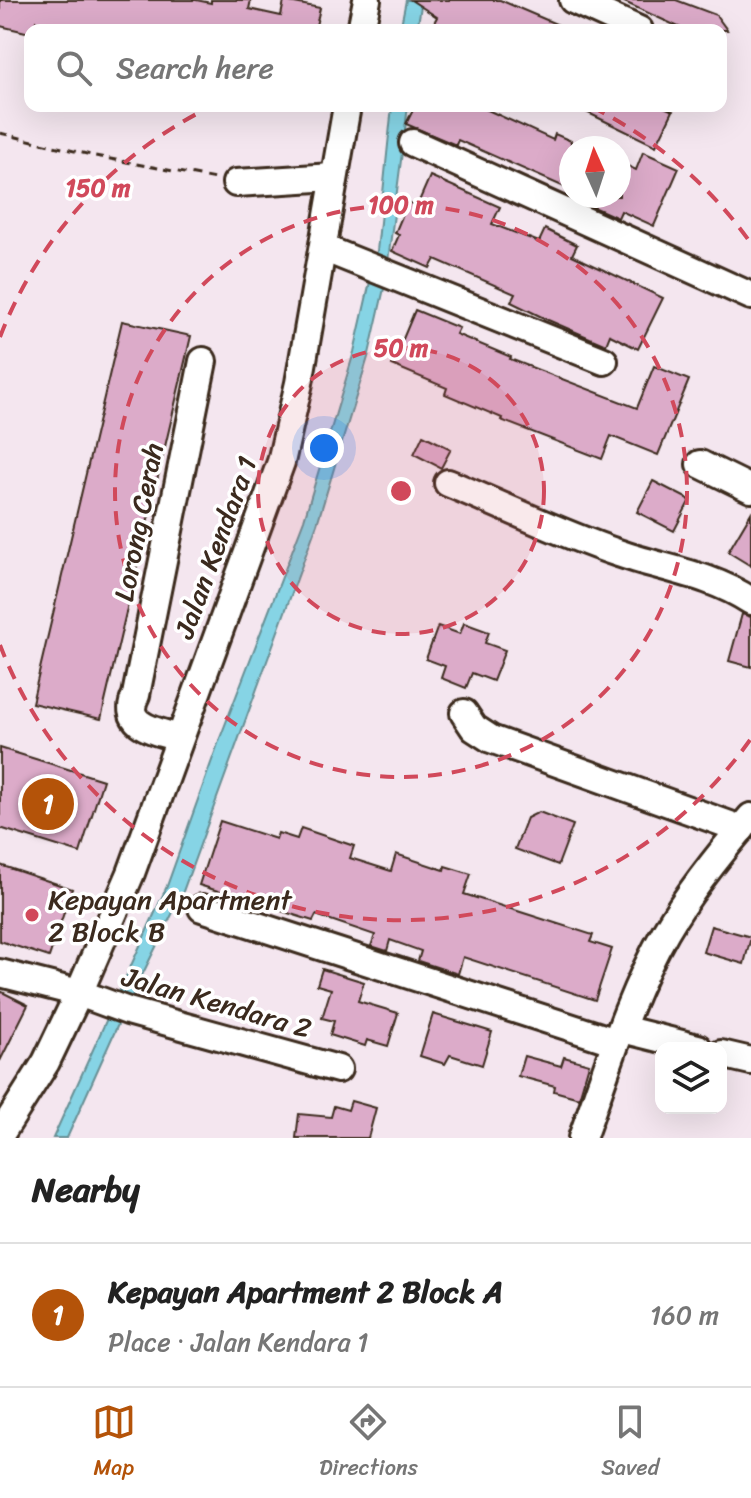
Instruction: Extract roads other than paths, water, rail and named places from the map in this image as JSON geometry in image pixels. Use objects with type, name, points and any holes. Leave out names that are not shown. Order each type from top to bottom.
[{"type":"street","points":[[362,24],[367,0]]},
{"type":"street","points":[[573,0],[626,24]]},
{"type":"street","name":"Jalan Kendara 1","points":[[0,1135],[46,1062],[131,873],[281,462],[299,383],[346,112]]},
{"type":"street","points":[[413,143],[751,296]]},
{"type":"street","points":[[236,183],[333,177]]},
{"type":"street","points":[[323,248],[604,361]]},
{"type":"street","name":"Lorong Cerah","points":[[181,732],[152,714],[136,695],[203,361]]},
{"type":"street","points":[[700,464],[751,489]]},
{"type":"street","points":[[448,483],[617,553],[700,575],[751,601]]},
{"type":"street","points":[[464,713],[474,728],[491,739],[746,823],[722,851],[665,932],[619,1035],[582,1138]]},
{"type":"street","points":[[202,908],[619,1035],[662,1042]]},
{"type":"street","name":"Jalan Kendara 2","points":[[0,973],[338,1069]]},
{"type":"street","points":[[727,1055],[751,1061]]},
{"type":"water","points":[[406,0],[422,0],[418,24],[401,24]]},
{"type":"water","points":[[391,112],[407,112],[385,284],[369,354],[317,524],[182,894],[67,1138],[53,1138],[167,886],[304,520],[354,352],[377,251]]},
{"type":"place","name":"Kepayan Apartment 2 Block A","points":[[48,804]]},
{"type":"place","name":"Kepayan Apartment 2 Block B","points":[[32,915]]}]
